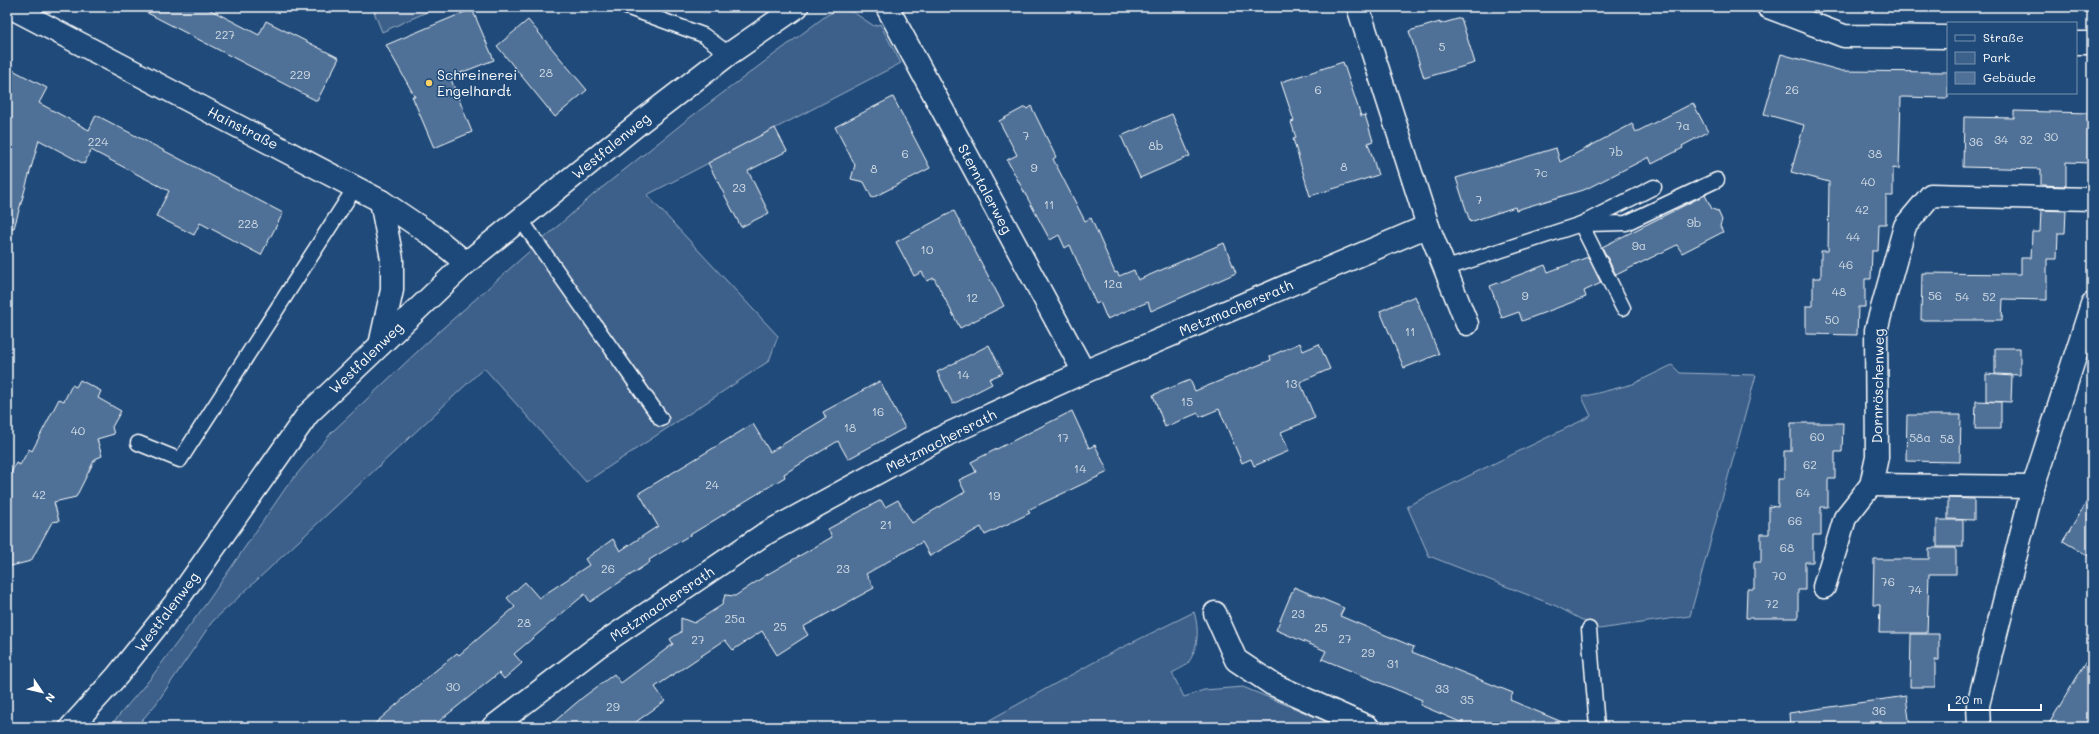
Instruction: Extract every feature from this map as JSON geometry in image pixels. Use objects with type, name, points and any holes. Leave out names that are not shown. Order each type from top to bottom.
[{"type":"street","name":"Hainstraße","points":[[10,7],[356,186],[382,201],[433,236],[466,264]]},
{"type":"street","name":"Westfalenweg","points":[[71,727],[117,676],[176,602],[308,414],[466,264],[643,120],[729,54],[797,7]]},
{"type":"street","name":"Sterntalerweg","points":[[887,7],[1084,372]]},
{"type":"street","points":[[1358,7],[1428,226],[1467,324]]},
{"type":"street","points":[[1768,7],[1844,36],[1947,37]]},
{"type":"street","points":[[2077,43],[2092,43]]},
{"type":"street","name":"Dornröschenweg","points":[[1824,587],[1845,518],[1871,485],[1877,457],[1876,330],[1905,226],[1932,195],[2092,199]]},
{"type":"street","points":[[380,345],[392,290],[392,260],[382,201]]},
{"type":"street","name":"Metzmachersrath","points":[[493,727],[596,648],[763,535],[948,434],[1084,372],[1428,226]]},
{"type":"street","points":[[1979,727],[1978,705],[2033,487],[2088,333],[2092,304]]},
{"type":"street","points":[[1871,485],[2033,487]]},
{"type":"street","points":[[1215,613],[1236,660],[1272,684],[1368,727]]},
{"type":"lane","points":[[626,7],[703,35],[729,54]]},
{"type":"lane","points":[[1581,224],[1626,223],[1717,180]]},
{"type":"lane","points":[[138,443],[180,460],[356,186]]},
{"type":"lane","points":[[1444,269],[1581,224],[1654,187]]},
{"type":"lane","points":[[521,220],[661,419]]},
{"type":"lane","points":[[1581,224],[1623,308]]},
{"type":"lane","points":[[1589,629],[1597,727]]},
{"type":"shaded area","points":[[676,7],[718,7],[708,15]]},
{"type":"green space","points":[[372,7],[438,7],[382,32]]},
{"type":"green space","points":[[837,10],[853,12],[874,26],[880,24],[901,63],[647,195],[778,336],[769,361],[586,482],[484,368],[212,622],[156,704],[136,727],[109,727],[150,679],[208,601],[287,486],[332,432],[435,335],[594,194],[688,119],[827,15]]},
{"type":"green space","points":[[1672,365],[1680,373],[1756,375],[1690,616],[1599,629],[1556,606],[1429,556],[1407,506],[1591,416],[1582,397],[1633,384]]},
{"type":"green space","points":[[1194,612],[1197,625],[1197,638],[1192,657],[1187,664],[1172,673],[1184,697],[1204,690],[1243,687],[1340,727],[977,727],[1107,655]]},
{"type":"building","points":[[136,7],[205,7],[259,35],[266,21],[339,58],[317,101]]},
{"type":"building","name":"Schreinerei Engelhardt","points":[[472,9],[494,60],[450,77],[472,132],[434,148],[412,96],[415,97],[386,45]]},
{"type":"building","points":[[1461,18],[1475,63],[1424,78],[1409,31],[1440,22],[1440,24]]},
{"type":"building","points":[[528,20],[587,90],[555,117],[497,46]]},
{"type":"building","points":[[1781,54],[1842,71],[1947,72],[1948,98],[1901,97],[1899,169],[1893,168],[1893,196],[1886,196],[1886,224],[1879,224],[1878,251],[1872,251],[1871,279],[1865,279],[1865,307],[1858,307],[1857,335],[1806,334],[1806,306],[1813,306],[1813,278],[1821,278],[1821,251],[1828,251],[1829,182],[1791,172],[1804,125],[1764,114]]},
{"type":"building","points":[[1343,62],[1361,116],[1365,115],[1373,141],[1368,143],[1378,175],[1310,196],[1293,139],[1296,138],[1291,122],[1294,121],[1281,82]]},
{"type":"building","points":[[7,67],[47,88],[39,103],[89,130],[96,115],[283,213],[261,255],[200,223],[194,235],[156,216],[169,191],[91,150],[84,164],[39,140],[14,228],[7,227]]},
{"type":"building","points":[[893,97],[930,168],[872,198],[864,182],[851,179],[855,165],[835,127]]},
{"type":"building","points":[[1693,103],[1708,132],[1682,146],[1683,148],[1652,164],[1649,157],[1586,189],[1516,210],[1515,207],[1470,222],[1456,178],[1556,148],[1560,162],[1632,124],[1636,132]]},
{"type":"building","points":[[1031,106],[1056,157],[1053,159],[1085,221],[1091,218],[1115,273],[1117,272],[1119,276],[1134,270],[1138,280],[1224,243],[1236,273],[1151,311],[1148,302],[1107,319],[1100,302],[1096,304],[1070,245],[1065,248],[1059,235],[1050,240],[1007,160],[1017,155],[999,121],[1025,107],[1027,109]]},
{"type":"building","points":[[2014,111],[2090,113],[2089,163],[2066,162],[2066,186],[2041,185],[2041,169],[1963,167],[1964,117],[2014,118]]},
{"type":"building","points":[[1172,114],[1190,156],[1140,178],[1121,136]]},
{"type":"building","points":[[775,128],[787,151],[748,171],[769,213],[741,227],[708,163]]},
{"type":"building","points":[[1705,195],[1712,209],[1718,211],[1722,220],[1720,226],[1723,232],[1682,253],[1677,245],[1616,275],[1602,247]]},
{"type":"building","points":[[2041,210],[2066,211],[2065,233],[2058,233],[2057,259],[2047,259],[2047,300],[2003,299],[2002,320],[1921,320],[1922,273],[2021,274],[2021,258],[2031,258],[2032,232],[2040,232]]},
{"type":"building","points":[[954,211],[1004,306],[960,328],[934,278],[927,281],[922,272],[914,276],[896,242]]},
{"type":"building","points":[[1588,257],[1601,283],[1584,291],[1586,297],[1522,321],[1519,312],[1502,318],[1490,286],[1545,265],[1548,272]]},
{"type":"building","points":[[1415,296],[1439,354],[1404,368],[1380,311]]},
{"type":"building","points":[[1300,343],[1303,351],[1319,344],[1330,369],[1300,382],[1315,418],[1281,432],[1289,451],[1254,466],[1251,459],[1242,463],[1219,409],[1200,417],[1198,413],[1165,427],[1153,395],[1190,380],[1195,391],[1271,360],[1270,356]]},
{"type":"building","points":[[989,345],[1003,373],[989,379],[992,384],[953,404],[937,372]]},
{"type":"building","points":[[1995,348],[2020,348],[2020,375],[1995,374]]},
{"type":"building","points":[[1986,374],[2012,376],[2011,402],[1986,401]]},
{"type":"building","points":[[80,380],[101,391],[98,398],[121,411],[112,427],[114,434],[97,439],[102,456],[95,459],[76,497],[54,502],[59,521],[52,522],[31,561],[7,567],[7,480],[16,463],[20,465],[29,449],[32,451],[59,399],[64,401],[72,385],[76,387]]},
{"type":"building","points":[[880,381],[905,428],[848,459],[838,441],[784,474],[785,477],[649,560],[650,562],[590,602],[585,594],[514,654],[522,663],[504,679],[499,673],[432,727],[371,727],[429,676],[457,653],[459,655],[515,607],[507,598],[525,582],[539,598],[589,565],[585,559],[613,539],[620,551],[658,526],[639,493],[753,424],[770,452],[826,418],[823,412]]},
{"type":"building","points":[[1976,401],[2001,402],[2001,429],[1975,429]]},
{"type":"building","points":[[1072,411],[1089,448],[1095,445],[1108,472],[1028,510],[1030,513],[985,535],[981,527],[930,556],[922,542],[866,574],[874,588],[803,627],[808,635],[777,655],[762,631],[733,650],[725,640],[655,687],[665,701],[629,727],[548,727],[582,698],[614,674],[621,683],[673,644],[670,639],[681,632],[681,618],[694,623],[722,605],[725,595],[735,596],[768,574],[832,537],[828,529],[881,500],[885,507],[898,500],[912,523],[965,492],[959,480],[976,472],[971,462]]},
{"type":"building","points":[[1907,415],[1961,415],[1960,462],[1906,461]]},
{"type":"building","points":[[1791,423],[1843,423],[1842,452],[1835,452],[1835,479],[1828,479],[1828,507],[1821,507],[1821,535],[1813,535],[1813,562],[1805,562],[1805,590],[1798,590],[1798,618],[1746,618],[1747,589],[1754,589],[1754,562],[1761,562],[1761,534],[1769,534],[1769,506],[1778,507],[1778,479],[1784,479],[1784,451],[1791,451]]},
{"type":"building","points":[[2092,493],[2092,558],[2063,541]]},
{"type":"building","points":[[1948,498],[1974,499],[1974,520],[1948,519]]},
{"type":"building","points":[[1937,520],[1963,520],[1963,547],[1937,547]]},
{"type":"building","points":[[1929,548],[1956,548],[1956,574],[1929,574],[1927,633],[1879,633],[1880,605],[1873,605],[1874,559],[1929,559]]},
{"type":"building","points":[[1294,587],[1344,608],[1340,616],[1414,647],[1412,652],[1513,693],[1510,700],[1574,727],[1472,727],[1420,705],[1422,700],[1322,659],[1326,651],[1276,630]]},
{"type":"building","points":[[1911,634],[1939,634],[1939,660],[1935,660],[1935,687],[1910,687]]},
{"type":"building","points":[[2092,652],[2092,727],[2047,727]]},
{"type":"building","points":[[1906,696],[1910,727],[1790,727],[1789,713]]},
{"type":"place","name":"Schreinerei Engelhardt","points":[[429,83]]}]
